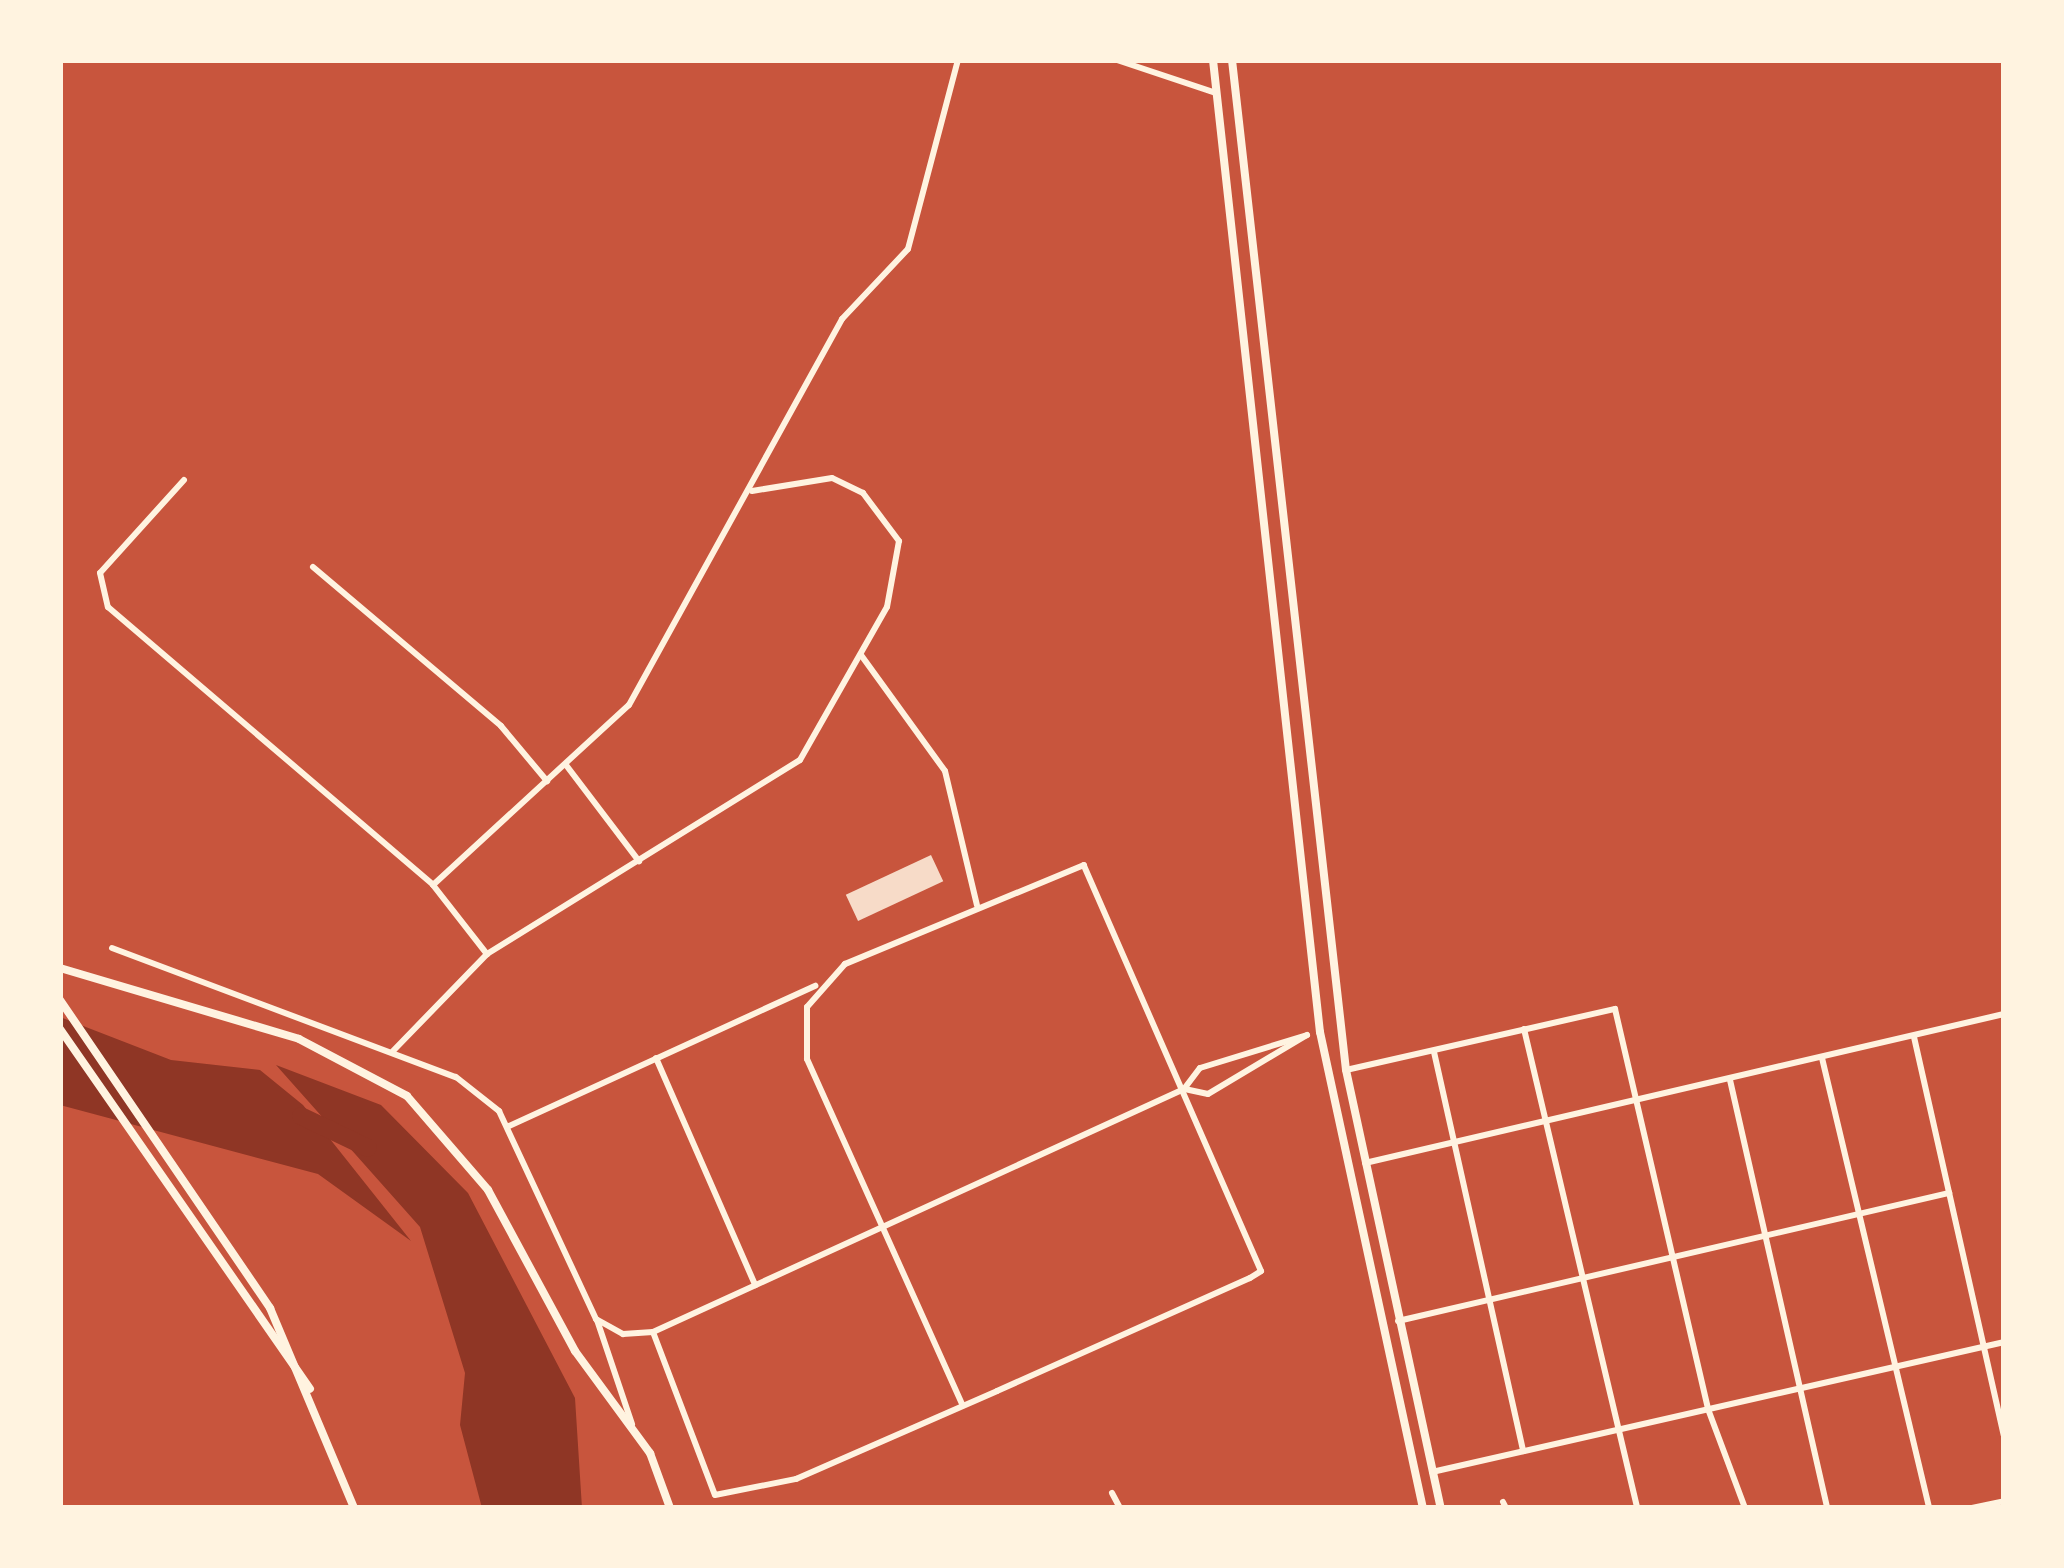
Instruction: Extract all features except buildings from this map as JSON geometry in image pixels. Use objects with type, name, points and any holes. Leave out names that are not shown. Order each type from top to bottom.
[{"type":"street","points":[[433,885],[629,705],[842,319],[908,249],[958,60]]},
{"type":"street","points":[[1117,60],[1216,93]]},
{"type":"street","points":[[1213,60],[1320,1032],[1423,1508]]},
{"type":"street","points":[[1232,60],[1346,1070],[1442,1508]]},
{"type":"street","points":[[393,1051],[488,954],[800,760],[861,655],[901,560],[886,516],[832,478],[750,492]]},
{"type":"street","points":[[184,481],[100,573],[108,607],[433,885],[488,954]]},
{"type":"street","points":[[313,567],[501,726],[547,782]]},
{"type":"street","points":[[861,655],[945,771],[976,904]]},
{"type":"street","points":[[566,765],[639,861]]},
{"type":"street","points":[[509,1126],[814,986],[976,904],[1084,865],[1261,1271],[796,1479],[715,1495],[653,1332]]},
{"type":"street","points":[[112,947],[456,1077],[509,1126],[596,1319],[632,1424],[670,1508]]},
{"type":"street","points":[[60,968],[299,1040],[407,1096],[488,1190],[575,1351],[632,1424]]},
{"type":"street","points":[[814,986],[807,1059],[963,1406]]},
{"type":"street","points":[[60,1000],[270,1308],[311,1390],[354,1508]]},
{"type":"street","points":[[1346,1070],[1615,1010],[1708,1409],[1745,1508]]},
{"type":"street","points":[[1365,1163],[2004,1014]]},
{"type":"street","points":[[596,1319],[622,1334],[653,1332],[1184,1088],[1200,1068],[1340,1025]]},
{"type":"street","points":[[60,1029],[311,1390]]},
{"type":"street","points":[[1524,1029],[1636,1507]]},
{"type":"street","points":[[1184,1088],[1208,1094],[1307,1035]]},
{"type":"street","points":[[1914,1037],[2004,1435]]},
{"type":"street","points":[[1434,1052],[1494,1297],[1523,1451]]},
{"type":"street","points":[[656,1058],[754,1285]]},
{"type":"street","points":[[1822,1058],[1929,1508]]},
{"type":"street","points":[[1730,1080],[1827,1508]]},
{"type":"street","points":[[1381,1324],[1949,1193]]},
{"type":"street","points":[[1432,1472],[2004,1342]]},
{"type":"street","points":[[1112,1493],[1120,1508]]},
{"type":"street","points":[[1411,1508],[1420,1493]]},
{"type":"street","points":[[1972,1508],[2004,1501]]},
{"type":"shaded area","points":[[60,1017],[171,1060],[260,1070],[303,1105],[411,1241],[318,1174],[60,1105]]},
{"type":"shaded area","points":[[276,1065],[381,1105],[468,1193],[575,1398],[582,1508],[482,1508],[460,1425],[465,1373],[420,1227]]},
{"type":"waterway","points":[[301,1116],[368,1148]]}]
